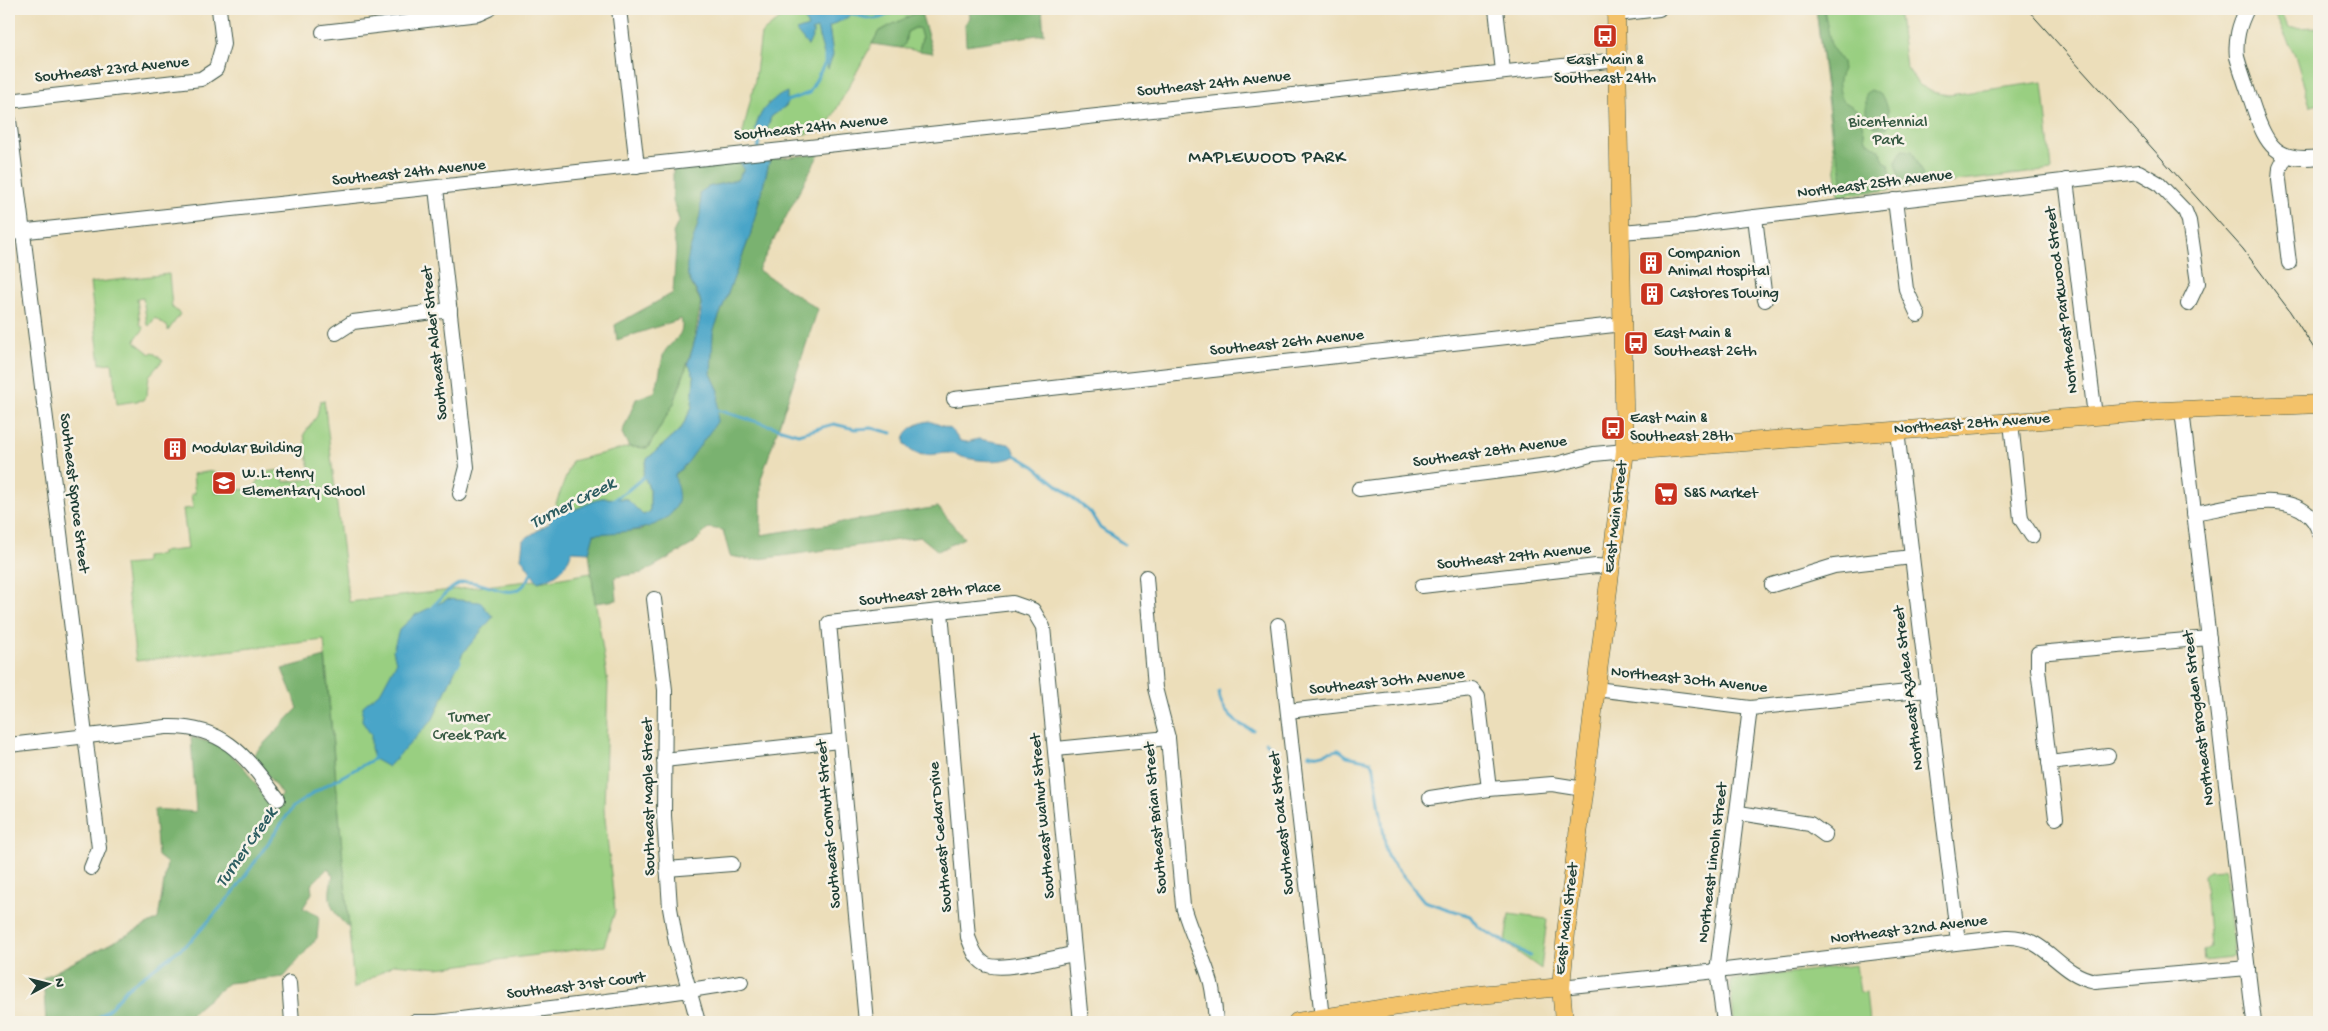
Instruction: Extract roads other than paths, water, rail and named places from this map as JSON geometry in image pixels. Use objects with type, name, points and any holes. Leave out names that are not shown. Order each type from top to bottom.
[{"type":"main road","name":"East Main Street","points":[[1564,1022],[1561,987],[1625,451],[1617,11]]},
{"type":"main road","name":"Northeast 28th Avenue","points":[[1625,451],[2182,410],[2319,404]]},
{"type":"main road","points":[[1297,1022],[1449,998],[1561,987]]},
{"type":"street","name":"Southeast 23rd Avenue","points":[[9,101],[201,79],[216,69],[224,44],[219,9]]},
{"type":"street","points":[[323,32],[479,14],[490,9]]},
{"type":"street","points":[[619,9],[637,166]]},
{"type":"street","points":[[1496,9],[1503,71]]},
{"type":"street","points":[[1617,11],[1659,9]]},
{"type":"street","points":[[2247,9],[2240,25],[2236,43],[2243,79],[2264,136],[2286,156],[2308,159],[2319,157]]},
{"type":"street","name":"Southeast 24th Avenue","points":[[16,233],[1618,60]]},
{"type":"street","name":"Southeast Spruce Street","points":[[9,120],[16,233],[86,737],[99,848],[91,868]]},
{"type":"street","points":[[2286,156],[2280,168],[2279,180],[2289,263]]},
{"type":"street","name":"Northeast 25th Avenue","points":[[1621,232],[1696,226],[1754,217],[2134,172],[2153,178],[2184,211],[2189,221],[2198,283],[2188,304]]},
{"type":"street","name":"Northeast Parkwood Street","points":[[2066,180],[2095,416]]},
{"type":"street","name":"Southeast Alder Street","points":[[436,188],[467,467],[460,494]]},
{"type":"street","points":[[1896,200],[1906,288],[1918,315]]},
{"type":"street","points":[[1754,217],[1766,300]]},
{"type":"street","points":[[336,333],[353,322],[450,310]]},
{"type":"street","name":"Southeast 26th Avenue","points":[[954,399],[1623,324]]},
{"type":"street","name":"Northeast Brogden Street","points":[[2182,410],[2254,1022]]},
{"type":"street","points":[[2010,422],[2021,519],[2032,536]]},
{"type":"street","name":"Northeast Azalea Street","points":[[1897,431],[1958,942]]},
{"type":"street","name":"Southeast 28th Avenue","points":[[1360,489],[1557,464],[1588,455],[1625,451]]},
{"type":"street","points":[[2194,513],[2263,503],[2288,503],[2305,510],[2312,517],[2319,532]]},
{"type":"street","points":[[1772,585],[1834,566],[1912,557]]},
{"type":"street","name":"Southeast 29th Avenue","points":[[1422,586],[1596,566],[1611,567]]},
{"type":"street","name":"Southeast Brian Street","points":[[1146,577],[1155,688],[1168,738],[1183,906],[1188,928],[1200,950],[1211,984],[1216,1022]]},
{"type":"street","name":"Southeast Maple Street","points":[[654,599],[665,690],[664,760],[667,869],[676,942],[698,1022]]},
{"type":"street","name":"Southeast 28th Place","points":[[829,623],[1013,603],[1033,610]]},
{"type":"street","name":"Southeast Walnut Street","points":[[1033,610],[1042,627],[1056,750],[1081,1022]]},
{"type":"street","name":"Southeast Cedar Drive","points":[[940,611],[968,937],[971,945],[974,952],[985,964],[1002,967],[1074,954]]},
{"type":"street","name":"Southeast Cornutt Street","points":[[829,623],[866,1022]]},
{"type":"street","name":"Southeast Oak Street","points":[[1278,625],[1322,1018]]},
{"type":"street","points":[[2056,818],[2038,670],[2038,653],[2208,638]]},
{"type":"street","name":"Northeast 30th Avenue","points":[[1596,688],[1750,708],[1928,690]]},
{"type":"street","name":"Southeast 30th Avenue","points":[[1288,711],[1472,690],[1478,697],[1489,789]]},
{"type":"street","name":"Northeast Lincoln Street","points":[[1724,1022],[1717,971],[1750,708]]},
{"type":"street","points":[[9,745],[178,727],[217,735],[242,753],[278,799]]},
{"type":"street","points":[[1056,750],[1168,738]]},
{"type":"street","points":[[664,760],[839,741]]},
{"type":"street","points":[[2049,763],[2108,756]]},
{"type":"street","points":[[1430,798],[1489,789],[1552,784],[1584,789]]},
{"type":"street","points":[[1738,813],[1810,824],[1825,835]]},
{"type":"street","points":[[667,869],[732,864]]},
{"type":"street","name":"Northeast 32nd Avenue","points":[[1561,987],[2007,937],[2026,938],[2039,945],[2074,975],[2095,981],[2248,968]]},
{"type":"street","points":[[289,982],[292,1022]]},
{"type":"street","name":"Southeast 31st Court","points":[[414,1022],[437,1022],[689,991],[741,982]]},
{"type":"water","points":[[824,9],[850,9],[850,16],[829,27],[833,55],[828,69],[817,29],[811,31],[814,33],[808,46],[796,31],[808,27],[805,20],[815,17]]},
{"type":"water","points":[[787,92],[787,105],[771,117],[766,132],[791,132],[765,136],[755,130],[759,117],[766,107]]},
{"type":"water","points":[[738,159],[770,159],[750,236],[713,332],[711,374],[719,391],[717,422],[688,462],[675,475],[678,502],[673,512],[654,525],[629,531],[594,534],[589,552],[572,551],[560,572],[538,582],[521,558],[523,540],[549,523],[555,506],[574,510],[601,498],[627,499],[643,515],[650,512],[650,490],[643,474],[647,459],[681,429],[692,407],[694,376],[688,363],[699,324],[701,303],[688,276],[687,264],[699,219],[701,202],[699,193],[708,187],[737,180],[744,169]]},
{"type":"water","points":[[929,421],[951,429],[960,441],[967,442],[978,439],[1009,444],[1014,449],[1016,456],[1004,460],[991,461],[966,458],[950,453],[917,454],[907,447],[904,442],[905,437],[911,428]]},
{"type":"water","points":[[448,599],[480,602],[493,617],[463,653],[433,719],[388,767],[374,759],[371,748],[371,735],[362,721],[363,706],[381,691],[396,663],[393,650],[399,630],[415,615]]},
{"type":"waterway","points":[[787,9],[811,20]]},
{"type":"waterway","name":"Turner Creek","points":[[847,12],[873,19],[884,17],[897,9]]},
{"type":"waterway","name":"Turner Creek","points":[[784,102],[809,93],[825,63],[825,55]]},
{"type":"waterway","name":"Turner Creek","points":[[758,149],[761,131]]},
{"type":"waterway","points":[[714,409],[798,434],[834,424],[855,429],[872,428],[892,433]]},
{"type":"waterway","points":[[1012,453],[1034,466],[1091,513],[1100,528],[1124,544]]},
{"type":"waterway","name":"Turner Creek","points":[[611,501],[627,491],[646,475]]},
{"type":"waterway","name":"Turner Creek","points":[[432,607],[451,588],[460,583],[473,582],[503,591],[517,590],[528,580],[532,569]]},
{"type":"waterway","name":"Turner Creek","points":[[453,670],[460,662],[459,657]]},
{"type":"waterway","points":[[1219,692],[1222,705],[1230,716],[1235,721],[1253,730]]},
{"type":"waterway","points":[[1266,742],[1277,754]]},
{"type":"waterway","points":[[1309,754],[1320,755],[1339,750],[1347,756],[1370,761],[1374,768],[1387,856],[1424,901],[1470,916],[1478,927],[1530,956]]},
{"type":"waterway","name":"Turner Creek","points":[[93,1022],[111,1007],[127,988],[191,941],[234,892],[293,807],[321,788],[374,759],[375,755]]},
{"type":"tram line","points":[[2027,9],[2243,249],[2289,310],[2319,356]]},
{"type":"place","name":"East Main & Southeast 24th","points":[[1605,36]]},
{"type":"place","name":"Companion Animal Hospital","points":[[1651,263]]},
{"type":"place","name":"Castores Towing","points":[[1652,294]]},
{"type":"place","name":"East Main & Southeast 26th","points":[[1636,343]]},
{"type":"place","name":"East Main & Southeast 28th","points":[[1613,428]]},
{"type":"place","name":"Modular Building","points":[[175,449]]},
{"type":"place","name":"W.L. Henry Elementary School","points":[[224,483]]},
{"type":"place","name":"S&S Market","points":[[1666,494]]},
{"type":"district","name":"MAPLEWOOD PARK","points":[[1267,158]]},
{"type":"park label","name":"Bicentennial Park","points":[[1888,132]]},
{"type":"park label","name":"Turner Creek Park","points":[[469,727]]}]
